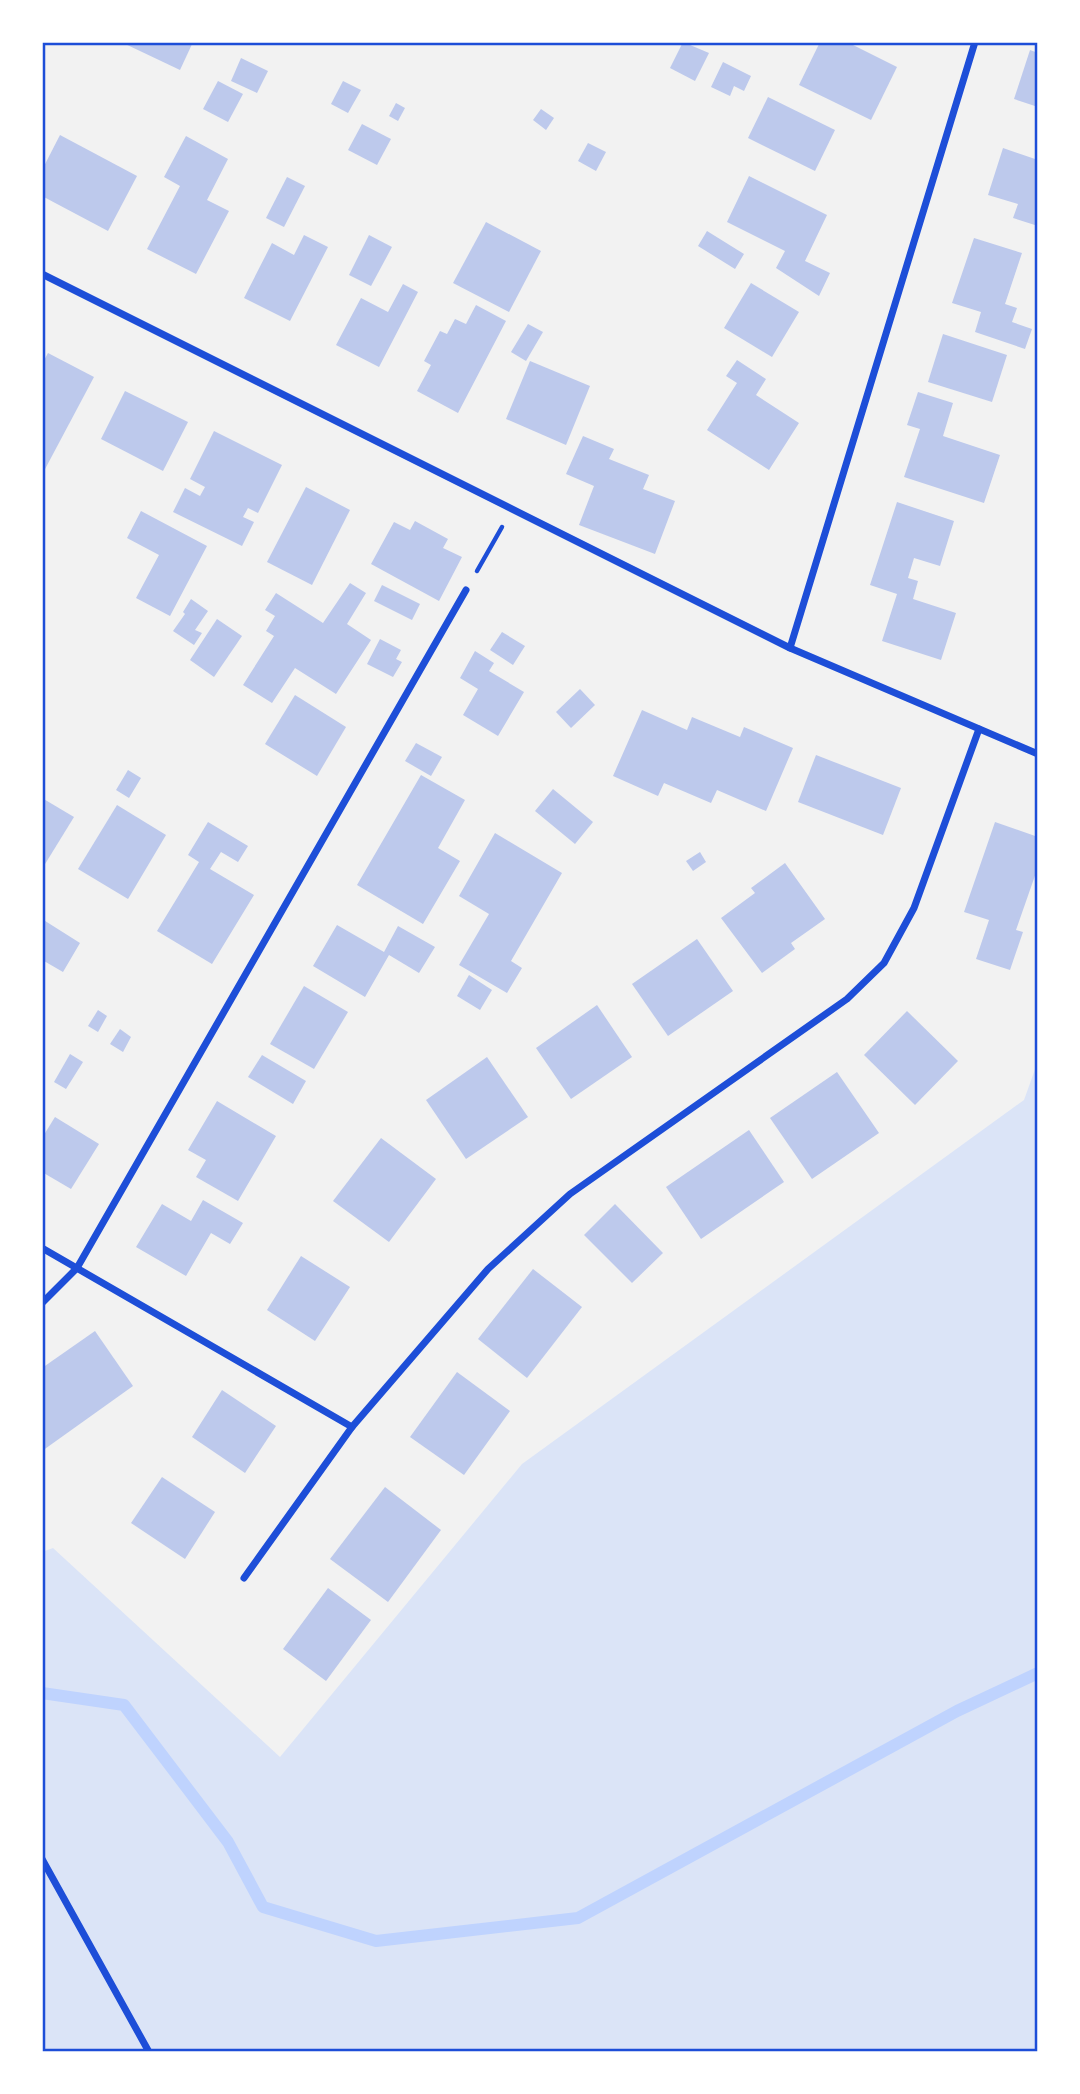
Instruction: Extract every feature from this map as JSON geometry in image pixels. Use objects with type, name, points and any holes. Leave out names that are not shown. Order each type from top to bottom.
[{"type":"street","points":[[790,648],[975,42]]},
{"type":"street","points":[[42,274],[790,648],[1038,754]]},
{"type":"street","points":[[42,1303],[77,1268],[466,590]]},
{"type":"street","points":[[244,1578],[352,1427],[488,1269],[570,1194],[847,999],[884,963],[915,908],[979,729]]},
{"type":"street","points":[[42,1248],[352,1427]]},
{"type":"street","points":[[42,1858],[149,2052]]},
{"type":"path","points":[[466,590],[511,510]]},
{"type":"shaded area","points":[[1038,1061],[1038,2052],[42,2052],[42,1552],[53,1548],[280,1757],[522,1464],[1024,1100]]},
{"type":"building","points":[[121,42],[193,42],[180,70]]},
{"type":"building","points":[[683,42],[709,53],[695,81],[670,68]]},
{"type":"building","points":[[820,42],[847,42],[897,67],[871,120],[799,85]]},
{"type":"building","points":[[1030,50],[1038,53],[1038,107],[1014,99]]},
{"type":"building","points":[[241,58],[268,71],[257,93],[231,81]]},
{"type":"building","points":[[723,62],[751,76],[744,91],[734,86],[730,96],[711,87]]},
{"type":"building","points":[[218,81],[243,94],[228,122],[203,109]]},
{"type":"building","points":[[343,81],[361,90],[348,113],[331,104]]},
{"type":"building","points":[[768,97],[835,130],[815,171],[748,138]]},
{"type":"building","points":[[396,103],[405,108],[398,121],[389,116]]},
{"type":"building","points":[[541,109],[554,118],[546,130],[533,120]]},
{"type":"building","points":[[362,124],[391,139],[377,165],[348,150]]},
{"type":"building","points":[[60,135],[137,176],[108,231],[42,196],[42,170]]},
{"type":"building","points":[[186,136],[228,159],[207,200],[229,211],[196,274],[147,249],[180,186],[164,177]]},
{"type":"building","points":[[588,143],[606,152],[596,171],[578,161]]},
{"type":"building","points":[[1003,148],[1038,160],[1038,226],[1013,218],[1018,204],[988,195]]},
{"type":"building","points":[[749,176],[827,215],[805,261],[830,273],[819,296],[776,268],[785,251],[727,222]]},
{"type":"building","points":[[287,177],[305,186],[284,227],[266,218]]},
{"type":"building","points":[[486,222],[541,251],[509,312],[453,283]]},
{"type":"building","points":[[707,231],[744,254],[735,269],[698,246]]},
{"type":"building","points":[[304,235],[328,247],[290,321],[244,298],[272,243],[294,255]]},
{"type":"building","points":[[369,235],[392,247],[371,286],[349,275]]},
{"type":"building","points":[[974,238],[1022,253],[1005,304],[1017,308],[1012,322],[1032,329],[1025,349],[975,332],[981,312],[952,303]]},
{"type":"building","points":[[751,283],[799,312],[772,357],[724,328]]},
{"type":"building","points":[[403,284],[418,292],[379,367],[336,345],[361,298],[388,312]]},
{"type":"building","points":[[476,305],[506,321],[458,413],[417,391],[431,365],[424,361],[440,331],[447,334],[455,319],[466,324]]},
{"type":"building","points":[[528,324],[543,332],[526,361],[511,352]]},
{"type":"building","points":[[943,334],[1007,355],[992,402],[928,382]]},
{"type":"building","points":[[48,353],[94,377],[44,471],[42,364]]},
{"type":"building","points":[[737,360],[766,379],[756,395],[799,423],[769,470],[707,430],[737,383],[726,376]]},
{"type":"building","points":[[530,361],[590,386],[566,445],[506,419]]},
{"type":"building","points":[[125,391],[188,422],[163,471],[101,439]]},
{"type":"building","points":[[918,392],[953,403],[943,436],[1000,455],[984,503],[904,477],[920,429],[907,425]]},
{"type":"building","points":[[214,431],[282,465],[258,513],[248,508],[243,517],[254,522],[242,546],[173,512],[185,488],[200,496],[205,487],[190,479]]},
{"type":"building","points":[[583,436],[614,449],[609,459],[649,475],[643,489],[675,501],[655,554],[579,525],[594,486],[566,474]]},
{"type":"building","points":[[306,487],[350,510],[312,585],[267,562]]},
{"type":"building","points":[[897,502],[954,521],[940,566],[914,558],[908,578],[918,581],[913,599],[956,613],[941,660],[882,641],[897,594],[870,585]]},
{"type":"building","points":[[141,511],[207,546],[170,616],[136,598],[159,555],[127,538]]},
{"type":"building","points":[[415,521],[448,539],[443,548],[462,557],[439,601],[371,564],[394,522],[410,530]]},
{"type":"building","points":[[350,583],[366,593],[347,624],[371,640],[336,694],[295,668],[272,703],[243,685],[274,636],[266,631],[275,616],[265,610],[276,593],[323,623]]},
{"type":"building","points":[[382,585],[420,604],[412,620],[374,601]]},
{"type":"building","points":[[191,599],[208,611],[195,630],[202,633],[194,645],[173,631],[185,614],[183,612]]},
{"type":"building","points":[[217,619],[242,636],[214,677],[190,660]]},
{"type":"building","points":[[502,632],[525,646],[513,665],[490,650]]},
{"type":"building","points":[[380,639],[401,650],[396,659],[402,662],[393,677],[367,664]]},
{"type":"building","points":[[475,651],[494,663],[489,671],[524,692],[498,736],[463,715],[478,689],[460,678]]},
{"type":"building","points":[[580,689],[595,705],[571,728],[556,712]]},
{"type":"building","points":[[295,695],[346,727],[317,776],[265,744]]},
{"type":"building","points":[[642,710],[687,730],[692,717],[740,737],[744,727],[793,748],[766,811],[717,790],[711,803],[664,783],[658,796],[613,776]]},
{"type":"building","points":[[416,743],[442,757],[431,776],[405,761]]},
{"type":"building","points":[[816,755],[901,788],[883,835],[798,802]]},
{"type":"building","points":[[128,770],[141,778],[129,798],[116,790]]},
{"type":"building","points":[[421,775],[465,800],[438,848],[460,861],[423,924],[357,885]]},
{"type":"building","points":[[553,789],[593,822],[575,844],[535,811]]},
{"type":"building","points":[[42,798],[74,817],[42,869]]},
{"type":"building","points":[[117,805],[166,835],[128,899],[78,869]]},
{"type":"building","points":[[208,822],[248,846],[238,862],[221,852],[210,869],[254,895],[212,964],[157,931],[199,862],[188,855]]},
{"type":"building","points":[[995,822],[1038,837],[1038,867],[1016,930],[1023,932],[1010,970],[976,959],[989,920],[964,912]]},
{"type":"building","points":[[495,833],[562,873],[511,961],[522,968],[507,993],[459,965],[489,914],[459,896]]},
{"type":"building","points":[[700,852],[706,862],[693,871],[686,861]]},
{"type":"building","points":[[785,863],[825,919],[791,943],[795,949],[762,973],[721,918],[755,893],[751,888]]},
{"type":"building","points":[[42,919],[80,943],[63,972],[44,961],[42,964]]},
{"type":"building","points":[[337,925],[384,952],[398,926],[435,947],[419,973],[389,955],[365,997],[313,966]]},
{"type":"building","points":[[697,939],[733,991],[668,1036],[632,984]]},
{"type":"building","points":[[469,975],[492,990],[480,1010],[457,996]]},
{"type":"building","points":[[304,986],[348,1012],[314,1069],[270,1044]]},
{"type":"building","points":[[597,1005],[632,1057],[571,1099],[536,1048]]},
{"type":"building","points":[[98,1010],[107,1016],[98,1032],[88,1026]]},
{"type":"building","points":[[907,1011],[958,1061],[915,1105],[864,1055]]},
{"type":"building","points":[[120,1029],[131,1037],[123,1052],[110,1044]]},
{"type":"building","points":[[70,1054],[83,1062],[66,1089],[54,1082]]},
{"type":"building","points":[[262,1055],[306,1081],[293,1104],[248,1077]]},
{"type":"building","points":[[487,1057],[528,1117],[466,1159],[426,1100]]},
{"type":"building","points":[[837,1072],[879,1133],[812,1179],[770,1118]]},
{"type":"building","points":[[217,1101],[276,1136],[238,1201],[196,1177],[206,1160],[188,1150]]},
{"type":"building","points":[[55,1117],[99,1144],[71,1189],[42,1172],[42,1138]]},
{"type":"building","points":[[749,1130],[784,1182],[701,1239],[666,1187]]},
{"type":"building","points":[[381,1138],[436,1179],[389,1242],[333,1201]]},
{"type":"building","points":[[203,1200],[243,1223],[230,1244],[211,1233],[186,1276],[136,1247],[162,1204],[191,1221]]},
{"type":"building","points":[[615,1204],[663,1253],[632,1283],[584,1235]]},
{"type":"building","points":[[301,1256],[350,1287],[315,1341],[267,1310]]},
{"type":"building","points":[[533,1269],[582,1307],[527,1378],[478,1339]]},
{"type":"building","points":[[95,1331],[133,1386],[42,1451],[42,1368]]},
{"type":"building","points":[[457,1372],[510,1411],[464,1475],[410,1437]]},
{"type":"building","points":[[222,1390],[276,1426],[245,1473],[192,1437]]},
{"type":"building","points":[[162,1477],[215,1512],[185,1559],[131,1523]]},
{"type":"building","points":[[385,1487],[441,1530],[388,1602],[330,1559]]},
{"type":"building","points":[[328,1588],[371,1620],[326,1681],[283,1649]]},
{"type":"waterway","points":[[42,1693],[124,1705],[228,1842],[263,1907],[376,1941],[578,1918],[957,1711],[1038,1673]]}]
